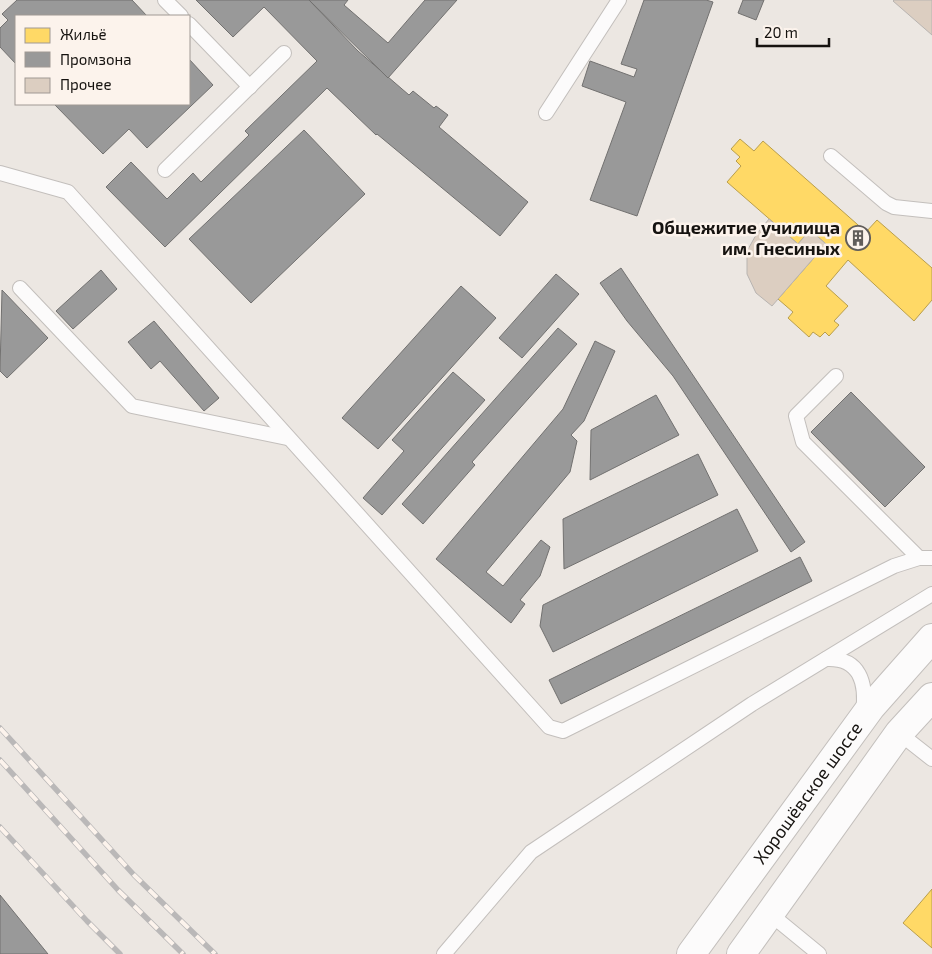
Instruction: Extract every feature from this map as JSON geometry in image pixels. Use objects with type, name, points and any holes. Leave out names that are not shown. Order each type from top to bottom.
[{"type":"main road","name":"Хорошёвское шоссе","points":[[691,954],[862,720],[932,638]]},
{"type":"main road","points":[[741,954],[899,733],[932,697]]},
{"type":"lane","points":[[165,0],[180,15]]},
{"type":"lane","points":[[546,113],[619,0]]},
{"type":"lane","points":[[190,25],[250,87]]},
{"type":"lane","points":[[165,170],[284,53]]},
{"type":"lane","points":[[831,156],[886,203],[894,207],[932,211]]},
{"type":"lane","points":[[0,173],[68,192],[287,438],[549,727],[564,731],[894,566],[925,558]]},
{"type":"lane","points":[[20,288],[132,406],[287,438]]},
{"type":"lane","points":[[836,376],[796,416],[802,442],[925,558]]},
{"type":"lane","points":[[444,954],[531,852],[752,704],[932,594]]},
{"type":"lane","points":[[826,659],[840,658],[852,665],[859,673],[865,700],[862,720]]},
{"type":"lane","points":[[899,733],[932,759]]},
{"type":"lane","points":[[770,913],[819,954]]},
{"type":"building: Жильё","name":"Общежитие училища им. Гнесиных","points":[[740,139],[754,151],[763,141],[866,232],[877,220],[932,268],[932,300],[914,321],[848,260],[826,286],[848,306],[834,321],[839,325],[829,336],[825,332],[820,337],[813,332],[809,337],[788,318],[793,312],[778,299],[826,244],[810,230],[798,244],[727,182],[741,166],[736,161],[740,157],[731,149]]},
{"type":"building: Жильё","points":[[932,889],[932,948],[903,923]]},
{"type":"building: Промзона","points":[[17,0],[132,0],[146,15],[15,15],[15,63],[0,47],[0,28],[8,20],[2,14]]},
{"type":"building: Промзона","points":[[196,0],[309,0],[358,51],[409,95],[413,91],[434,108],[436,106],[448,115],[439,127],[528,202],[500,236],[376,135],[327,88],[165,247],[106,187],[131,162],[167,199],[193,173],[201,182],[249,135],[245,131],[317,61],[264,7],[233,37]]},
{"type":"building: Промзона","points":[[309,0],[348,0],[344,5],[388,43],[425,0],[457,0],[388,78]]},
{"type":"building: Промзона","points":[[644,0],[706,0],[713,2],[637,216],[590,200],[626,102],[582,86],[590,61],[634,77],[637,69],[621,64]]},
{"type":"building: Промзона","points":[[743,0],[764,0],[756,20],[738,13]]},
{"type":"building: Промзона","points":[[190,60],[213,85],[147,148],[129,129],[103,154],[55,105],[190,105]]},
{"type":"building: Промзона","points":[[304,130],[365,194],[251,303],[189,239]]},
{"type":"building: Промзона","points":[[621,268],[805,542],[791,552],[673,376],[627,321],[600,283]]},
{"type":"building: Промзона","points":[[101,270],[117,289],[73,329],[56,311]]},
{"type":"building: Промзона","points":[[556,274],[579,294],[522,358],[499,338]]},
{"type":"building: Промзона","points":[[461,286],[496,318],[378,449],[342,418]]},
{"type":"building: Промзона","points":[[2,290],[48,338],[7,378],[0,371]]},
{"type":"building: Промзона","points":[[154,321],[219,398],[204,411],[160,361],[151,369],[128,342]]},
{"type":"building: Промзона","points":[[558,328],[577,344],[472,462],[475,465],[423,524],[402,504]]},
{"type":"building: Промзона","points":[[595,341],[615,351],[584,421],[571,435],[577,441],[570,472],[486,572],[503,586],[541,540],[550,547],[540,576],[520,600],[525,604],[511,623],[436,559],[563,409]]},
{"type":"building: Промзона","points":[[453,372],[485,400],[382,515],[363,498],[404,451],[392,440]]},
{"type":"building: Промзона","points":[[851,392],[925,467],[885,507],[811,432]]},
{"type":"building: Промзона","points":[[656,395],[679,435],[590,480],[591,430]]},
{"type":"building: Промзона","points":[[698,454],[718,495],[564,569],[563,519]]},
{"type":"building: Промзона","points":[[737,509],[758,551],[553,652],[540,626],[543,605]]},
{"type":"building: Промзона","points":[[800,557],[812,581],[561,704],[549,680]]},
{"type":"building: Промзона","points":[[0,895],[48,954],[0,954]]},
{"type":"building: Прочее","points":[[932,0],[932,35],[893,1]]},
{"type":"building: Прочее","points":[[769,219],[798,244],[810,230],[826,244],[772,306],[756,293],[747,274],[747,251],[756,235]]},
{"type":"railway","points":[[0,728],[134,875],[215,954]]},
{"type":"railway","points":[[0,760],[118,890],[183,954]]},
{"type":"railway","points":[[0,827],[120,954]]},
{"type":"place","name":"Общежитие училища им. Гнесиных","points":[[858,238]]}]
